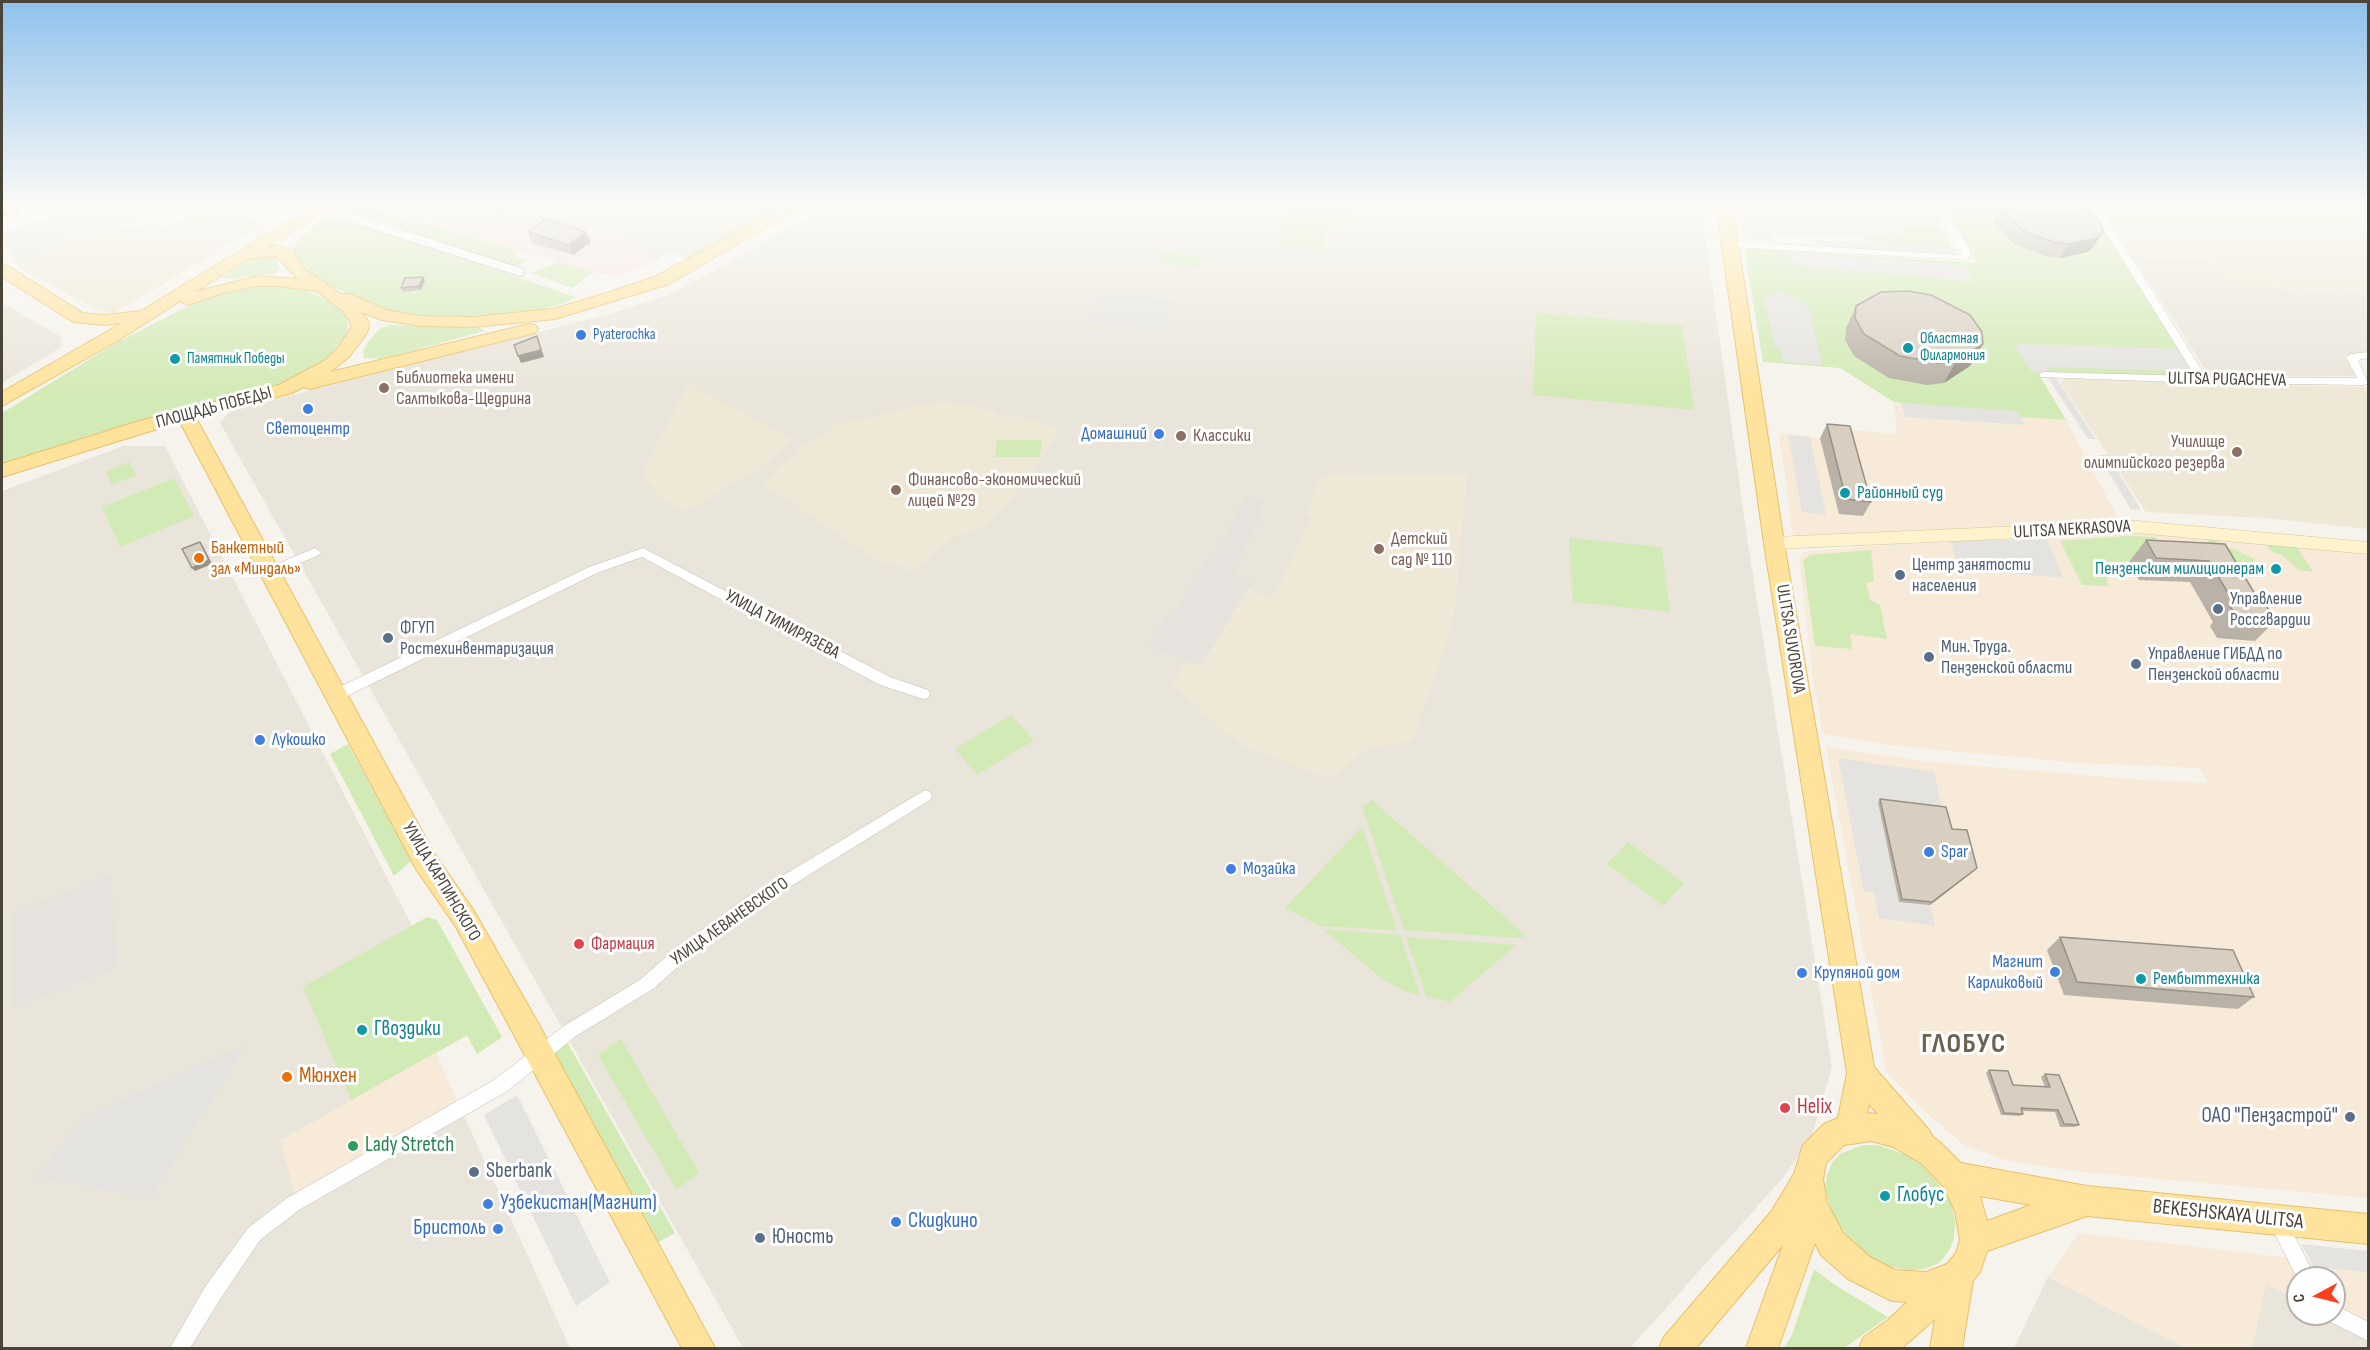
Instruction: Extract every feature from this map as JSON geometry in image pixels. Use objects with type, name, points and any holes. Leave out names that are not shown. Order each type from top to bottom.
[{"type":"main road","name":"ПЛОЩАДЬ ПОБЕДЫ","points":[[2,400],[113,336],[223,267]]},
{"type":"main road","name":"ПЛОЩАДЬ ПОБЕДЫ","points":[[2,471],[94,441],[285,389],[330,365],[356,336],[360,328],[355,313],[330,292],[297,272],[294,267]]},
{"type":"main road","points":[[330,292],[370,311],[410,319],[473,322],[536,317],[616,296],[663,280],[686,267]]},
{"type":"main road","points":[[285,389],[605,309],[676,285],[708,267]]},
{"type":"main road","name":"ULITSA SUVOROVA","points":[[1733,267],[1774,543],[1861,1073],[1850,1128]]},
{"type":"main road","points":[[2,270],[79,318],[105,320],[128,318],[166,303]]},
{"type":"main road","name":"ПЛОЩАДЬ ПОБЕДЫ","points":[[113,336],[194,297],[241,284],[279,281],[330,292]]},
{"type":"main road","points":[[75,358],[88,340],[86,329],[79,318]]},
{"type":"main road","name":"УЛИЦА КАРПИНСКОГО","points":[[184,415],[425,861],[465,919],[699,1348]]},
{"type":"main road","name":"ULITSA NEKRASOVA","points":[[1774,543],[2137,527],[2368,548]]},
{"type":"main road","points":[[1861,1073],[1953,1176],[1970,1208],[1974,1240],[1968,1261],[1958,1275],[1899,1331],[1875,1348]]},
{"type":"main road","points":[[1762,1348],[1810,1193],[1813,1155],[1833,1134],[1850,1128],[1872,1127],[1899,1134],[1931,1153]]},
{"type":"main road","name":"BEKESHSKAYA ULITSA","points":[[1953,1176],[2087,1201],[2368,1229]]},
{"type":"main road","points":[[1810,1193],[1832,1244],[1859,1268],[1892,1285],[1926,1288],[1958,1275]]},
{"type":"main road","points":[[1675,1348],[1810,1193]]},
{"type":"main road","name":"BEKESHSKAYA ULITSA","points":[[1974,1240],[2087,1201]]},
{"type":"main road","points":[[1946,1348],[1958,1275]]},
{"type":"street","points":[[504,267],[520,272]]},
{"type":"street","points":[[2132,267],[2203,380]]},
{"type":"street","name":"ULITSA PUGACHEVA","points":[[2044,375],[2364,382],[2351,357],[2368,355]]},
{"type":"street","points":[[269,572],[315,552]]},
{"type":"street","name":"УЛИЦА ТИМИРЯЗЕВА","points":[[336,695],[593,570],[643,552],[885,681],[923,694]]},
{"type":"street","name":"УЛИЦА ЛЕВАНЕВСКОГО","points":[[179,1348],[212,1294],[254,1234],[293,1204],[500,1086],[570,1031],[647,984],[674,960],[749,904],[925,796]]},
{"type":"street","points":[[2277,1220],[2301,1266]]},
{"type":"street","points":[[2346,1320],[2368,1332]]},
{"type":"shaded area","points":[[27,267],[192,267],[114,313],[101,312],[22,270]]},
{"type":"shaded area","points":[[577,267],[641,267],[624,275],[601,274]]},
{"type":"shaded area","points":[[721,267],[1710,267],[1748,545],[1832,1067],[1812,1135],[1783,1178],[1630,1348],[743,1348],[220,423],[230,411],[613,313],[667,295]]},
{"type":"shaded area","points":[[1804,267],[1966,267],[1974,281]]},
{"type":"shaded area","points":[[2139,267],[2212,267],[2225,285],[2368,293],[2368,353],[2344,356],[2357,376],[2210,377]]},
{"type":"shaded area","points":[[2212,267],[2368,267],[2368,293],[2225,284]]},
{"type":"shaded area","points":[[1780,291],[1809,307],[1822,365],[1782,361],[1781,349],[1775,347],[1765,299]]},
{"type":"shaded area","points":[[1099,293],[1174,300],[1165,331],[1088,324]]},
{"type":"shaded area","points":[[2,303],[62,337],[60,348],[2,383]]},
{"type":"shaded area","points":[[2014,344],[2178,349],[2192,371],[2047,367],[2050,372],[2032,372]]},
{"type":"shaded area","points":[[2048,378],[2056,378],[2096,439],[2088,439]]},
{"type":"shaded area","name":"Училище олимпийского резерва","points":[[2063,379],[2364,387],[2368,393],[2368,529],[2264,518],[2146,512],[2061,384]]},
{"type":"shaded area","points":[[688,384],[782,433],[791,442],[763,466],[685,512],[659,497],[644,477],[646,465]]},
{"type":"shaded area","name":"Финансово-экономический лицей №29","points":[[937,401],[998,411],[997,415],[1005,418],[1014,415],[1061,430],[1013,498],[986,524],[952,538],[911,573],[893,562],[886,566],[762,483],[801,447],[829,432],[832,426]]},
{"type":"shaded area","points":[[1894,403],[1898,403],[1905,417],[2023,425],[2020,417],[2066,420],[2120,522],[1793,536],[1779,433],[1829,439],[1827,428],[1897,434]]},
{"type":"shaded area","points":[[1900,403],[2018,411],[2024,425],[1905,417]]},
{"type":"shaded area","points":[[1788,435],[1810,437],[1826,515],[1802,512]]},
{"type":"shaded area","points":[[123,446],[165,446],[468,1035],[280,1141],[463,1114],[570,1348],[2,1348],[2,491]]},
{"type":"shaded area","points":[[2098,455],[2108,455],[2141,510],[2131,509]]},
{"type":"shaded area","points":[[1467,474],[1454,620],[1413,740],[1366,749],[1331,779],[1238,744],[1173,685],[1185,661],[1201,666],[1247,590],[1272,596],[1282,581],[1311,517],[1305,515],[1322,475]]},
{"type":"shaded area","points":[[1246,497],[1263,500],[1259,518],[1233,574],[1253,581],[1201,666],[1148,647],[1165,616],[1172,618],[1203,566],[1223,541]]},
{"type":"shaded area","points":[[2128,533],[2211,534],[2368,553],[2368,762],[2366,763],[2368,763],[2368,1198],[2082,1172],[2008,1161],[1965,1146],[1918,1106],[1886,1071],[1826,747],[1929,762],[2142,780],[2208,783],[2200,768],[2080,763],[1888,745],[1823,734],[1813,680],[1799,557],[1804,552],[1870,546]]},
{"type":"shaded area","points":[[2047,539],[2063,578],[1960,569],[1950,541]]},
{"type":"shaded area","points":[[1838,758],[1934,772],[1943,811],[1899,902],[1930,905],[1935,926],[1879,918],[1874,893],[1864,892]]},
{"type":"shaded area","points":[[111,875],[117,967],[14,1008],[14,912]]},
{"type":"shaded area","points":[[246,1044],[150,1198],[35,1177],[86,1116]]},
{"type":"shaded area","points":[[436,1052],[463,1114],[298,1207],[280,1141]]},
{"type":"shaded area","points":[[517,1095],[610,1282],[576,1306],[484,1115]]},
{"type":"shaded area","points":[[2079,1233],[2368,1267],[2368,1341],[2341,1326],[2346,1326],[2346,1266],[2286,1266],[2286,1294],[2266,1283],[2252,1348],[2186,1348],[2048,1277]]},
{"type":"shaded area","points":[[2301,1244],[2368,1251],[2368,1272],[2346,1270],[2346,1266],[2313,1266]]},
{"type":"shaded area","points":[[2048,1277],[2186,1348],[2014,1348]]},
{"type":"shaded area","points":[[2266,1283],[2286,1294],[2286,1326],[2341,1326],[2368,1341],[2368,1348],[2252,1348]]},
{"type":"green space","points":[[237,267],[280,268],[276,273],[231,279],[222,278]]},
{"type":"green space","points":[[300,267],[487,267],[576,297],[565,303],[543,309],[503,314],[424,315],[388,310],[326,284]]},
{"type":"green space","points":[[545,267],[576,267],[593,272],[573,288],[530,273]]},
{"type":"green space","points":[[1747,267],[2131,267],[2198,376],[2038,373],[2066,420],[2020,417],[1894,402],[1840,368],[1763,362]]},
{"type":"green space","points":[[275,285],[305,290],[335,304],[347,317],[348,329],[345,337],[320,365],[278,385],[93,434],[2,466],[2,413],[116,343],[204,298],[252,286]]},
{"type":"green space","points":[[1536,313],[1682,325],[1694,410],[1533,395]]},
{"type":"green space","points":[[389,325],[480,328],[485,331],[381,359],[364,358],[363,350],[369,341],[379,329]]},
{"type":"green space","points":[[997,440],[1042,440],[1040,457],[995,457]]},
{"type":"green space","points":[[130,462],[136,476],[111,485],[106,471]]},
{"type":"green space","points":[[174,478],[194,516],[120,547],[102,507]]},
{"type":"green space","points":[[2129,536],[2155,537],[2168,562],[2125,561],[2129,569],[2106,569],[2108,586],[2082,585],[2060,541]]},
{"type":"green space","points":[[2206,537],[2255,559],[2253,564],[2258,570],[2231,575]]},
{"type":"green space","points":[[1569,538],[1662,547],[1670,612],[1573,602]]},
{"type":"green space","points":[[2265,541],[2295,544],[2313,572],[2299,570],[2283,556],[2271,551]]},
{"type":"green space","points":[[1871,550],[1874,581],[1866,583],[1870,600],[1880,605],[1887,639],[1850,634],[1852,649],[1815,646],[1803,560],[1810,555]]},
{"type":"green space","points":[[1011,715],[1034,740],[977,775],[955,749]]},
{"type":"green space","points":[[348,744],[411,861],[394,876],[330,754]]},
{"type":"green space","points":[[1372,800],[1525,935],[1520,938],[1404,930],[1362,807]]},
{"type":"green space","points":[[1362,827],[1397,930],[1320,926],[1285,908]]},
{"type":"green space","points":[[1628,842],[1684,883],[1663,906],[1607,864]]},
{"type":"green space","points":[[427,917],[437,920],[502,1037],[477,1054],[467,1035],[351,1100],[303,987]]},
{"type":"green space","points":[[1323,929],[1400,935],[1420,995],[1405,991],[1381,978]]},
{"type":"green space","points":[[1406,937],[1516,945],[1450,1002],[1426,996]]},
{"type":"green space","points":[[621,1039],[699,1173],[676,1189],[598,1055]]},
{"type":"green space","points":[[567,1042],[675,1233],[657,1243],[552,1052]]},
{"type":"green space","points":[[1863,1145],[1877,1145],[1907,1155],[1921,1164],[1944,1190],[1952,1206],[1955,1223],[1954,1239],[1948,1252],[1939,1263],[1925,1269],[1909,1270],[1891,1267],[1874,1260],[1857,1248],[1833,1217],[1825,1188],[1832,1163],[1840,1154]]},
{"type":"green space","points":[[1814,1269],[1835,1285],[1888,1317],[1844,1348],[1784,1348],[1792,1335]]},
{"type":"building","points":[[423,277],[419,286],[401,288],[405,278]]},
{"type":"building","points":[[1908,291],[1931,295],[1970,315],[1982,332],[1983,344],[1956,361],[1938,363],[1900,356],[1864,334],[1855,318],[1856,306],[1881,292]]},
{"type":"building","points":[[537,336],[541,350],[518,356],[514,345]]},
{"type":"building","points":[[1827,424],[1850,426],[1871,502],[1846,499]]},
{"type":"building","points":[[2146,540],[2225,544],[2258,599],[2262,600],[2276,620],[2237,617],[2229,605],[2235,605],[2209,561],[2156,558]]},
{"type":"building","name":"Банкетный зал «Миндаль»","points":[[200,542],[209,560],[192,568],[182,549]]},
{"type":"building","name":"Spar","points":[[1880,799],[1946,807],[1952,829],[1967,830],[1977,868],[1932,902],[1902,899]]},
{"type":"building","points":[[2060,937],[2233,950],[2254,997],[2077,982]]},
{"type":"building","points":[[1989,1070],[2008,1071],[2013,1085],[2050,1087],[2045,1074],[2059,1075],[2079,1125],[2064,1124],[2058,1110],[2021,1108],[2023,1114],[2004,1113]]},
{"type":"place","name":"Pyaterochka","points":[[581,335]]},
{"type":"place","name":"Областная Филармония","points":[[1908,348]]},
{"type":"place","name":"Памятник Победы","points":[[175,359]]},
{"type":"place","name":"Библиотека имени Салтыкова-Щедрина","points":[[384,388]]},
{"type":"place","name":"Светоцентр","points":[[308,409]]},
{"type":"place","name":"Домашний","points":[[1159,434]]},
{"type":"place","name":"Классики","points":[[1181,436]]},
{"type":"place","name":"Училище олимпийского резерва","points":[[2237,452]]},
{"type":"place","name":"Финансово-экономический лицей №29","points":[[896,490]]},
{"type":"place","name":"Районный суд","points":[[1845,493]]},
{"type":"place","name":"Детский сад № 110","points":[[1379,549]]},
{"type":"place","name":"Банкетный зал «Миндаль»","points":[[199,558]]},
{"type":"place","name":"Пензенским милиционерам","points":[[2276,569]]},
{"type":"place","name":"Центр занятости населения","points":[[1900,575]]},
{"type":"place","name":"Управление Россгвардии","points":[[2218,609]]},
{"type":"place","name":"ФГУП Ростехинвентаризация","points":[[388,638]]},
{"type":"place","name":"Мин. Труда. Пензенской области","points":[[1929,657]]},
{"type":"place","name":"Управление ГИБДД по Пензенской области","points":[[2136,664]]},
{"type":"place","name":"Лукошко","points":[[260,740]]},
{"type":"place","name":"Spar","points":[[1929,852]]},
{"type":"place","name":"Мозайка","points":[[1231,869]]},
{"type":"place","name":"Фармация","points":[[579,944]]},
{"type":"place","name":"Магнит Карликовый","points":[[2055,972]]},
{"type":"place","name":"Крупяной дом","points":[[1802,973]]},
{"type":"place","name":"Рембыттехника","points":[[2141,979]]},
{"type":"place","name":"Гвоздики","points":[[362,1030]]},
{"type":"place","name":"Мюнхен","points":[[287,1077]]},
{"type":"place","name":"Helix","points":[[1785,1108]]},
{"type":"place","name":"ОАО \"Пензастрой\"","points":[[2350,1117]]},
{"type":"place","name":"Lady Stretch","points":[[353,1146]]},
{"type":"place","name":"Sberbank","points":[[474,1172]]},
{"type":"place","name":"Глобус","points":[[1885,1196]]},
{"type":"place","name":"Узбекистан(Магнит)","points":[[488,1204]]},
{"type":"place","name":"Скидкино","points":[[896,1222]]},
{"type":"place","name":"Бристоль","points":[[498,1229]]},
{"type":"place","name":"Юность","points":[[760,1238]]},
{"type":"district","name":"ГЛОБУС","points":[[1964,1045]]}]
